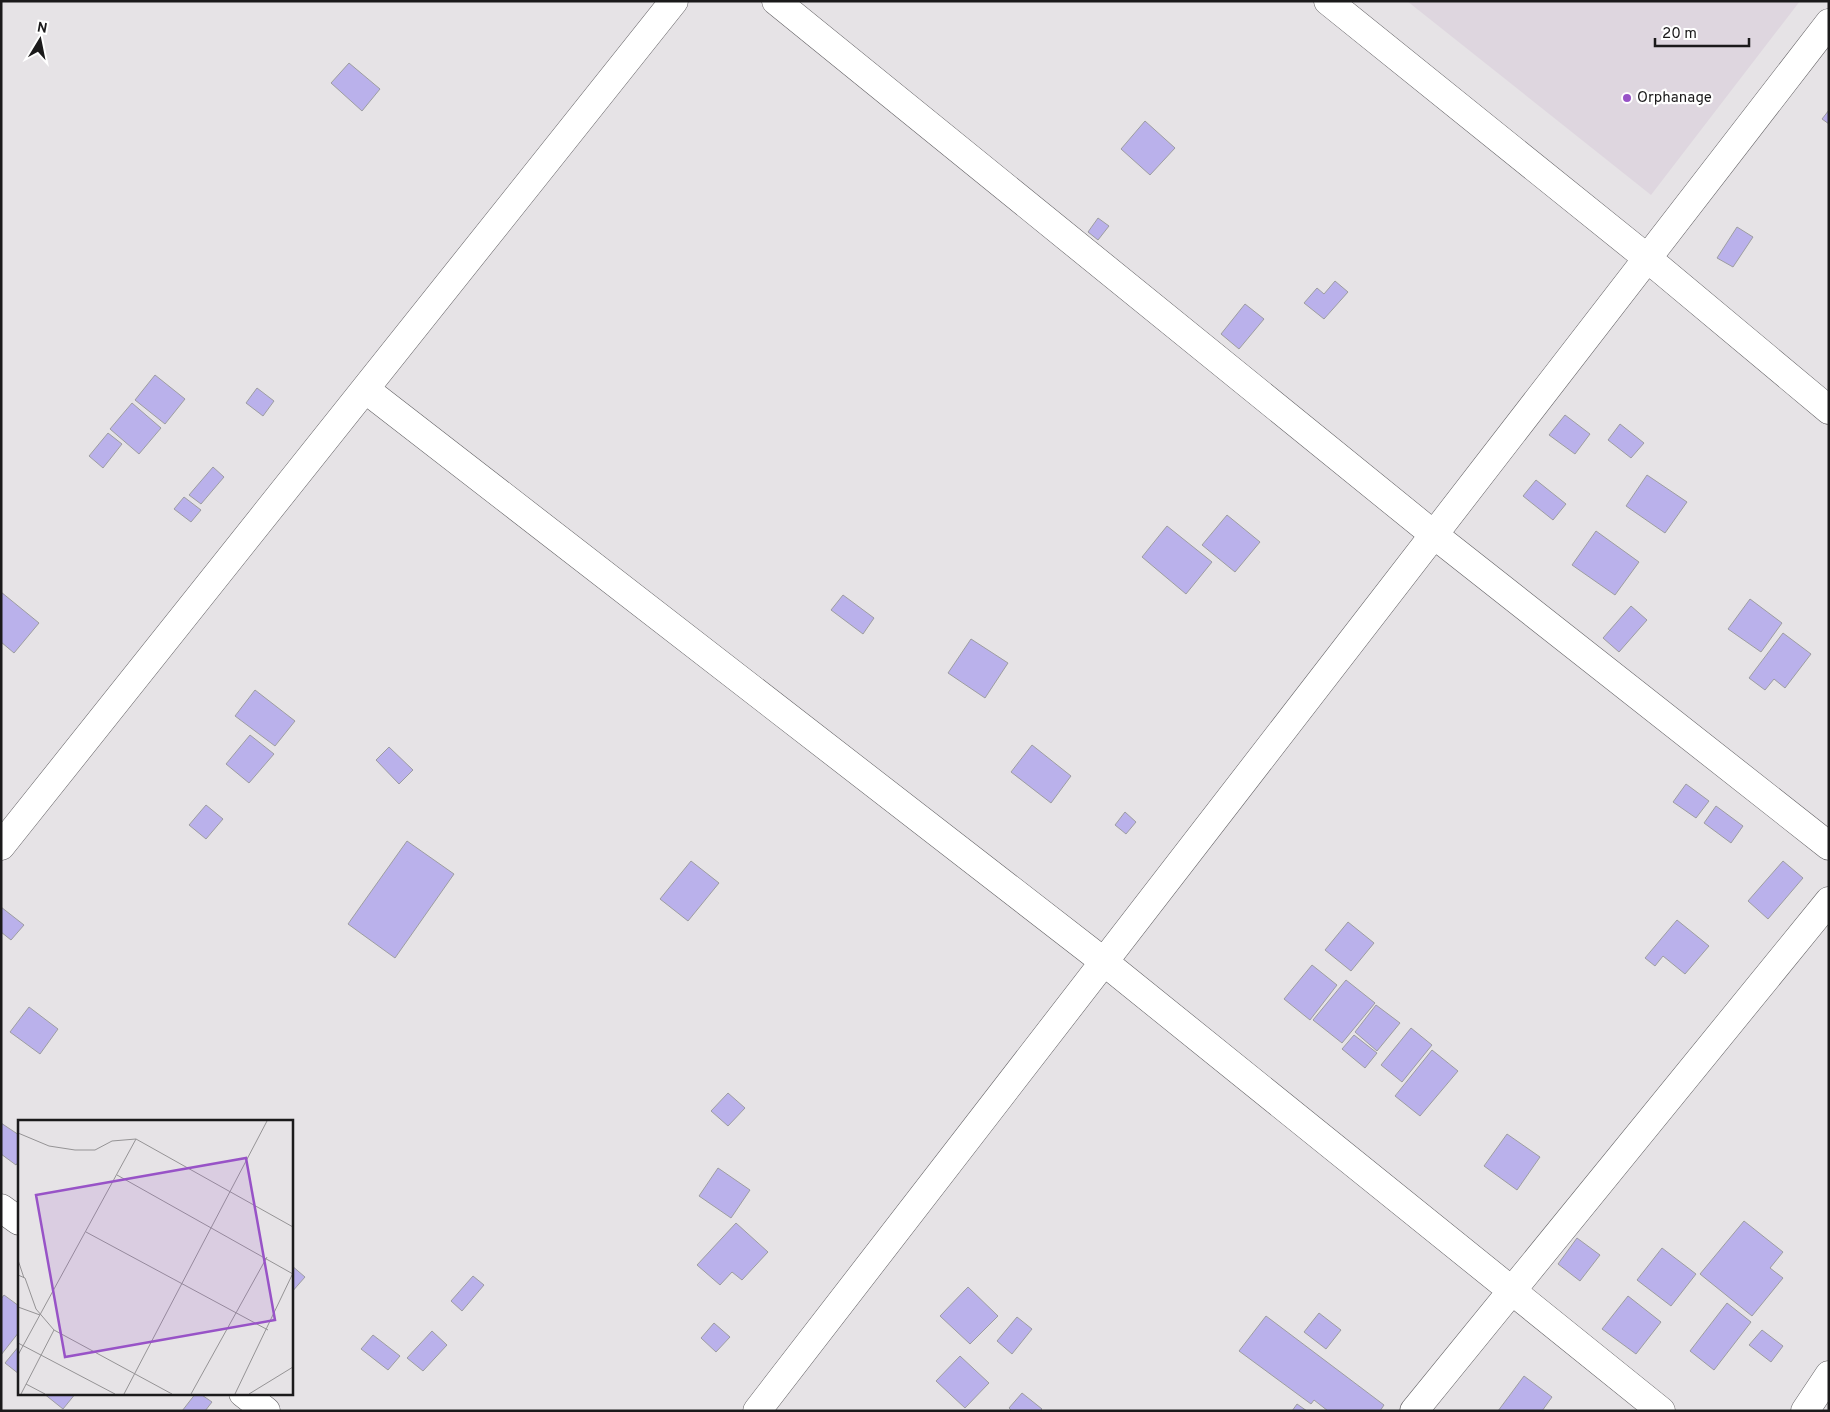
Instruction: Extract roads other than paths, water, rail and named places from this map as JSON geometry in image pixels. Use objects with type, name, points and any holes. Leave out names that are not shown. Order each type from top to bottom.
[{"type":"street","points":[[1,846],[674,1]]},
{"type":"street","points":[[776,1],[1433,534],[1829,846]]},
{"type":"street","points":[[1328,1],[1647,258],[1829,410]]},
{"type":"street","points":[[757,1411],[1829,23]]},
{"type":"street","points":[[366,389],[1103,961],[1661,1411]]},
{"type":"street","points":[[1414,1411],[1829,901]]},
{"type":"street","points":[[1,1208],[18,1220]]},
{"type":"street","points":[[1805,1411],[1829,1375]]},
{"type":"street","points":[[244,1394],[266,1411]]},
{"type":"place","name":"Orphanage","points":[[1627,98]]}]
